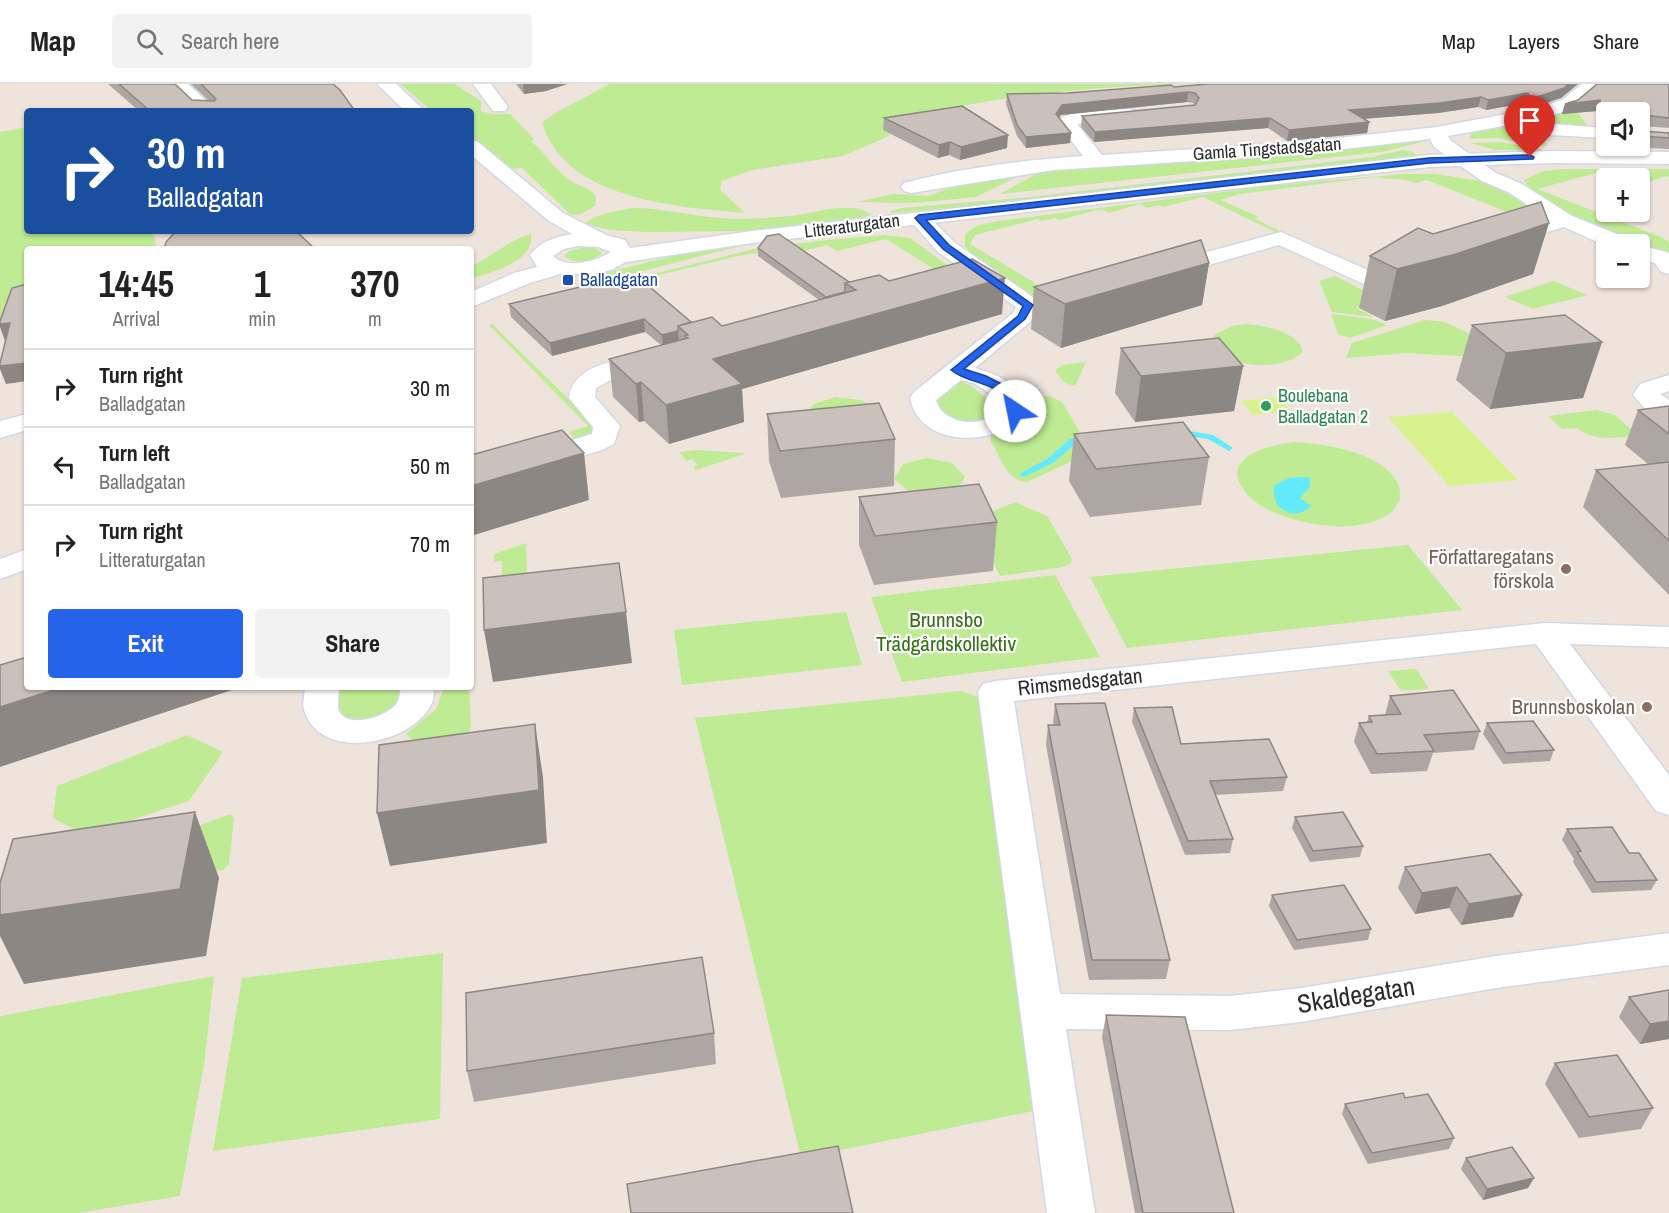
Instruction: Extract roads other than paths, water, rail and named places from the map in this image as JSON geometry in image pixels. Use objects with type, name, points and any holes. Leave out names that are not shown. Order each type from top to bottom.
[{"type":"street","points":[[177,84],[205,108]]},
{"type":"street","points":[[386,84],[413,108]]},
{"type":"street","points":[[482,84],[499,107]]},
{"type":"street","name":"Gamla Tingstadsgatan","points":[[911,188],[1010,170],[1096,160],[1302,148],[1437,133],[1524,118],[1568,104],[1593,84]]},
{"type":"street","points":[[1096,160],[1066,124],[1067,121],[1143,113]]},
{"type":"street","points":[[1524,118],[1550,129],[1596,132]]},
{"type":"street","points":[[1437,133],[1461,142],[1486,158],[1513,180],[1515,188]]},
{"type":"street","points":[[1437,133],[1441,143],[1489,177],[1515,188],[1565,220],[1598,234]]},
{"type":"street","points":[[474,148],[556,217],[603,243]]},
{"type":"street","name":"Litteraturgatan","points":[[603,243],[676,248],[700,247],[752,237],[1429,160],[1669,158]]},
{"type":"street","points":[[474,168],[542,244]]},
{"type":"street","points":[[919,218],[946,247],[981,274],[1036,304],[956,370]]},
{"type":"street","points":[[1490,243],[1565,220]]},
{"type":"street","name":"Litteraturgatan","points":[[603,243],[693,237],[752,237]]},
{"type":"street","points":[[1146,275],[1281,238],[1368,279],[1432,260]]},
{"type":"street","name":"Litteraturgatan","points":[[542,244],[593,267],[613,261],[603,243]]},
{"type":"street","name":"Litteraturgatan","points":[[474,284],[542,244]]},
{"type":"street","name":"Litteraturgatan","points":[[474,299],[522,278],[542,244]]},
{"type":"street","points":[[1650,255],[1667,261]]},
{"type":"street","points":[[950,281],[981,274]]},
{"type":"street","points":[[474,479],[592,444],[604,438],[607,426],[582,398],[583,386],[601,374],[678,353]]},
{"type":"street","points":[[1669,383],[1649,389],[1646,395],[1656,404],[1669,410]]},
{"type":"street","points":[[0,430],[24,423]]},
{"type":"street","points":[[0,570],[24,559]]},
{"type":"street","points":[[1545,633],[1669,637]]},
{"type":"street","points":[[1545,633],[1669,802]]},
{"type":"street","name":"Rimsmedsgatan","points":[[1071,1213],[995,692],[1545,633]]},
{"type":"street","points":[[321,690],[318,703],[323,717],[343,731],[360,732],[382,728],[411,712],[418,700],[417,690]]},
{"type":"street","name":"Skaldegatan","points":[[1041,1011],[1230,1013],[1301,1005],[1496,972],[1669,949]]},
{"type":"water","points":[[1310,477],[1310,487],[1300,498],[1311,506],[1304,511],[1290,513],[1279,506],[1275,500],[1275,485],[1289,478]]},
{"type":"waterway","points":[[1178,432],[1210,437],[1229,448]]},
{"type":"waterway","points":[[1023,474],[1050,461],[1073,441],[1086,440]]},
{"type":"place","name":"Balladgatan","points":[[568,280]]},
{"type":"place","name":"Boulebana Balladgatan 2","points":[[1266,406]]},
{"type":"place","name":"Författaregatans förskola","points":[[1566,569]]},
{"type":"place","name":"Brunnsboskolan","points":[[1647,707]]},
{"type":"park label","name":"Brunnsbo Trädgårdskollektiv","points":[[946,632]]}]
